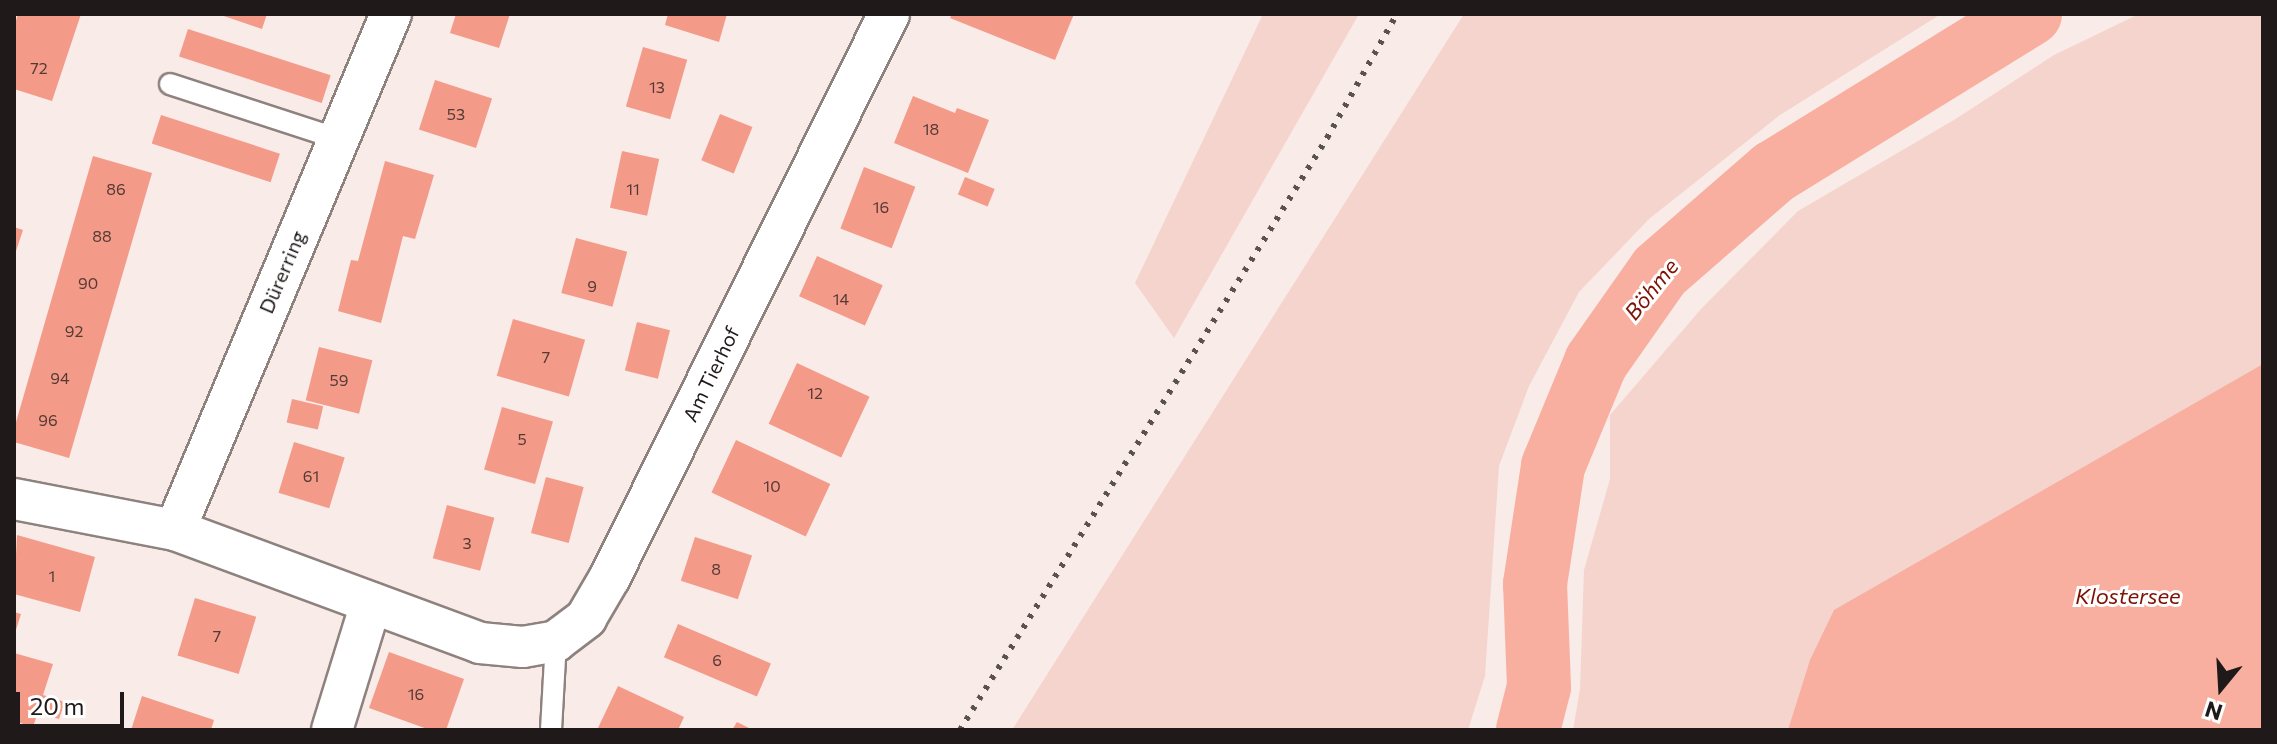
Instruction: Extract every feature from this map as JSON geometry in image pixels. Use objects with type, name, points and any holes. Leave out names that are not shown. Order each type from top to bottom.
[{"type":"street","name":"Dürerring","points":[[175,530],[391,14]]},
{"type":"street","name":"Am Tierhof","points":[[556,641],[586,618],[610,577],[889,14]]},
{"type":"street","points":[[14,499],[175,530],[480,643],[523,647],[556,641]]},
{"type":"street","points":[[332,730],[371,603]]},
{"type":"lane","points":[[170,84],[338,139]]},
{"type":"lane","points":[[551,730],[556,641]]},
{"type":"shaded area","points":[[1263,14],[1359,14],[1174,338],[1135,283]]},
{"type":"shaded area","points":[[1464,14],[1941,14],[1780,115],[1649,219],[1579,292],[1529,386],[1499,466],[1485,676],[1468,730],[1012,730]]},
{"type":"shaded area","points":[[2139,14],[2263,14],[2263,730],[1573,730],[1580,689],[1584,570],[1610,479],[1610,415],[1701,309],[1798,211],[1954,120],[2054,55]]},
{"type":"water","name":"Klostersee","points":[[2263,364],[2263,730],[1788,730],[1810,660],[1834,610]]},
{"type":"building","points":[[18,14],[81,14],[52,101],[14,89],[14,27]]},
{"type":"building","points":[[218,14],[267,14],[262,29]]},
{"type":"building","points":[[456,14],[510,14],[499,48],[450,33]]},
{"type":"building","points":[[668,14],[727,14],[719,42],[665,25]]},
{"type":"building","points":[[952,14],[1074,14],[1055,60],[950,18]]},
{"type":"building","points":[[188,29],[331,75],[322,103],[179,57]]},
{"type":"building","points":[[643,47],[687,60],[670,119],[626,107]]},
{"type":"building","points":[[435,80],[492,99],[476,148],[419,129]]},
{"type":"building","points":[[913,96],[955,113],[957,108],[989,120],[968,173],[894,143]]},
{"type":"building","points":[[720,114],[752,127],[734,173],[701,160]]},
{"type":"building","points":[[161,115],[280,154],[271,182],[152,144]]},
{"type":"building","points":[[622,151],[659,159],[647,216],[610,208]]},
{"type":"building","points":[[93,156],[152,173],[69,458],[14,442],[14,429]]},
{"type":"building","points":[[385,161],[434,175],[415,239],[403,236],[381,323],[338,311],[351,260],[358,261]]},
{"type":"building","points":[[864,167],[915,187],[892,248],[840,229]]},
{"type":"building","points":[[965,177],[995,189],[988,207],[958,195]]},
{"type":"building","points":[[14,227],[23,230],[15,254],[14,254]]},
{"type":"building","points":[[576,238],[627,252],[612,307],[561,293]]},
{"type":"building","points":[[817,256],[883,285],[865,325],[799,296]]},
{"type":"building","points":[[513,319],[585,340],[569,396],[497,376]]},
{"type":"building","points":[[637,322],[670,330],[658,379],[625,371]]},
{"type":"building","points":[[319,347],[372,360],[359,414],[306,400]]},
{"type":"building","points":[[797,363],[870,397],[841,458],[769,424]]},
{"type":"building","points":[[292,399],[323,406],[318,430],[287,422]]},
{"type":"building","points":[[502,407],[553,422],[535,484],[484,469]]},
{"type":"building","points":[[736,440],[830,484],[806,537],[711,493]]},
{"type":"building","points":[[294,442],[345,457],[329,508],[279,493]]},
{"type":"building","points":[[546,477],[584,487],[569,543],[531,533]]},
{"type":"building","points":[[447,505],[494,518],[480,571],[433,558]]},
{"type":"building","points":[[17,535],[95,557],[80,612],[14,594]]},
{"type":"building","points":[[695,537],[752,556],[738,599],[681,581]]},
{"type":"building","points":[[195,598],[256,617],[239,674],[177,655]]},
{"type":"building","points":[[14,612],[21,614],[15,633],[14,633]]},
{"type":"building","points":[[678,624],[771,663],[757,697],[664,657]]},
{"type":"building","points":[[389,652],[464,679],[446,730],[430,730],[369,708]]},
{"type":"building","points":[[14,653],[53,664],[43,695],[65,702],[59,719],[38,712],[33,727],[14,721]]},
{"type":"building","points":[[618,686],[684,717],[678,730],[597,730]]},
{"type":"building","points":[[142,696],[214,720],[211,730],[131,730]]},
{"type":"building","points":[[737,722],[753,730],[732,730]]},
{"type":"waterway","name":"Böhme","points":[[1528,730],[1539,687],[1535,584],[1553,466],[1596,362],[1660,271],[1774,172],[2030,14]]},
{"type":"railway","points":[[960,730],[1327,138],[1397,14]]}]
